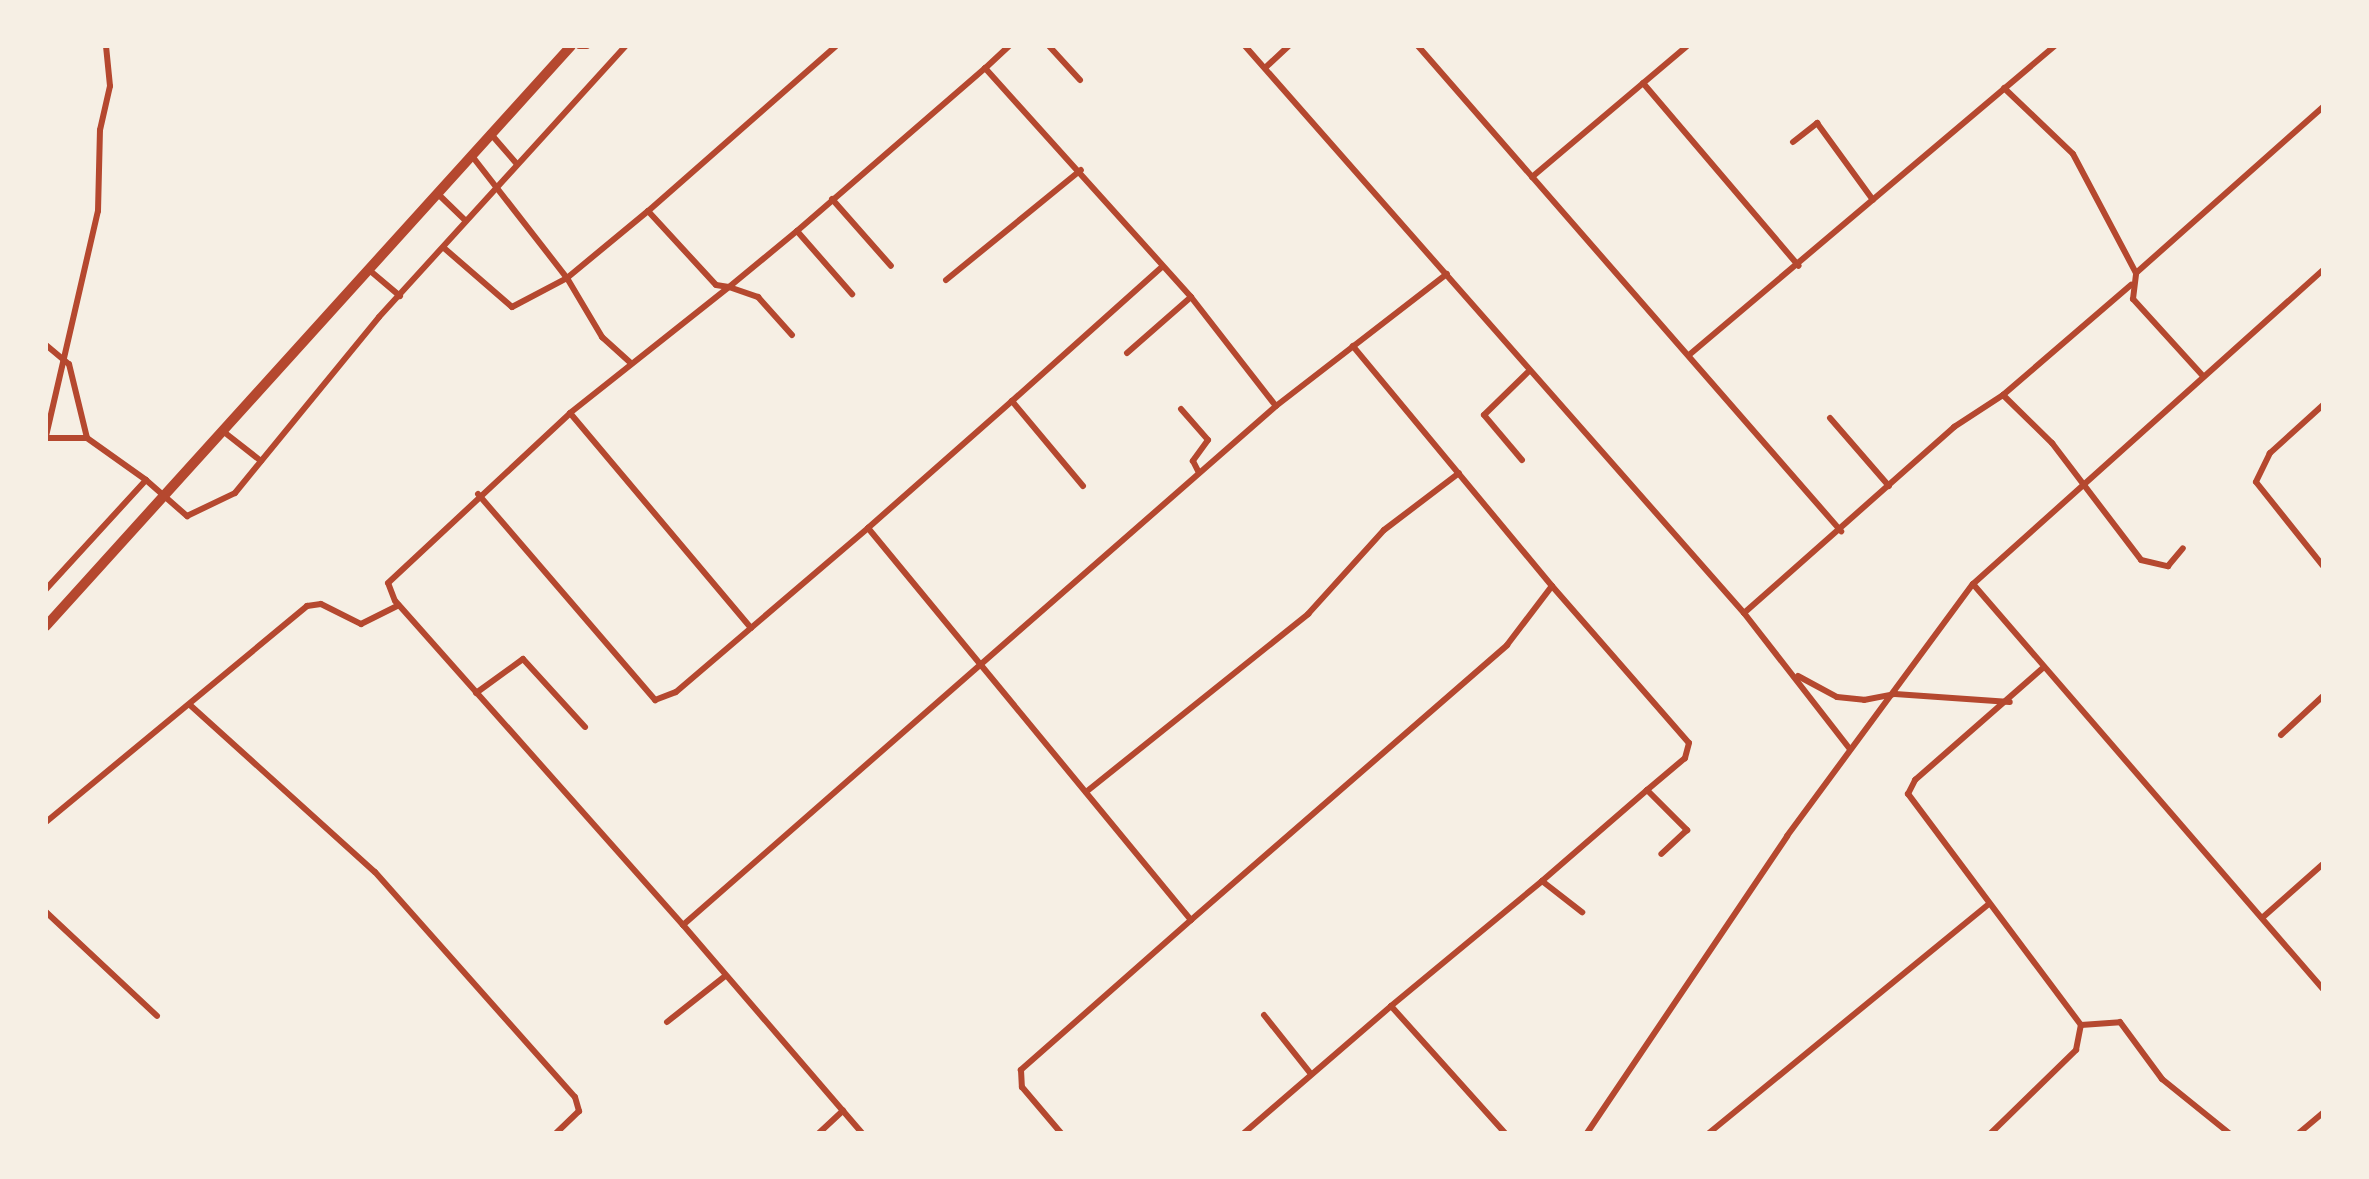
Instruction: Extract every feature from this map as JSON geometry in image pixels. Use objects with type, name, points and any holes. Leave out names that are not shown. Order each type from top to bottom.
[{"type":"highway","points":[[46,626],[224,432],[560,50],[571,46]]},
{"type":"street","points":[[106,46],[110,86],[100,130],[98,211],[46,437],[87,438],[194,516],[235,493],[494,187],[626,46]]},
{"type":"street","points":[[579,46],[587,46]]},
{"type":"street","points":[[444,248],[512,307],[567,278],[836,46]]},
{"type":"street","points":[[862,1133],[683,925],[399,605],[388,583],[393,572],[570,413],[797,231],[1009,46]]},
{"type":"street","points":[[1049,46],[1080,80]]},
{"type":"street","points":[[1245,46],[1447,274],[1528,372],[1744,613],[1795,674],[1850,749]]},
{"type":"street","points":[[1265,68],[1289,46]]},
{"type":"street","points":[[1418,46],[1841,531]]},
{"type":"street","points":[[1532,177],[1687,46]]},
{"type":"street","points":[[1689,355],[1799,266],[2055,46]]},
{"type":"street","points":[[985,68],[1081,170],[1191,297],[1276,406]]},
{"type":"street","points":[[1643,83],[1799,266]]},
{"type":"street","points":[[2004,88],[2073,154],[2136,273]]},
{"type":"street","points":[[1744,613],[1841,531],[1954,427],[2003,395],[2131,285],[2136,273],[2323,107]]},
{"type":"street","points":[[1793,142],[1817,123],[1873,200]]},
{"type":"street","points":[[490,133],[516,163]]},
{"type":"street","points":[[471,154],[567,278],[602,337],[630,362]]},
{"type":"street","points":[[946,280],[1081,170]]},
{"type":"street","points":[[436,192],[466,221]]},
{"type":"street","points":[[832,199],[891,266]]},
{"type":"street","points":[[648,211],[707,277],[758,297],[792,335]]},
{"type":"street","points":[[797,231],[852,294]]},
{"type":"street","points":[[478,494],[655,700],[676,692],[751,628],[1162,267]]},
{"type":"street","points":[[368,269],[400,296]]},
{"type":"street","points":[[1587,1133],[1850,749],[1895,694],[1973,584],[2323,270]]},
{"type":"street","points":[[683,925],[1276,406],[1447,274]]},
{"type":"street","points":[[2131,285],[2149,321],[2203,376]]},
{"type":"street","points":[[1127,353],[1191,297]]},
{"type":"street","points":[[46,345],[64,354],[87,438]]},
{"type":"street","points":[[1244,1133],[1685,758],[1689,743],[1552,586],[1353,346]]},
{"type":"street","points":[[1522,460],[1484,415],[1528,372]]},
{"type":"street","points":[[2003,395],[2084,484],[2141,560],[2168,566],[2183,548]]},
{"type":"street","points":[[1012,401],[1083,486]]},
{"type":"street","points":[[2323,405],[2270,453],[2256,482],[2323,566]]},
{"type":"street","points":[[1181,409],[1208,440],[1193,461],[1199,473]]},
{"type":"street","points":[[570,413],[751,628]]},
{"type":"street","points":[[1830,418],[1889,486]]},
{"type":"street","points":[[224,432],[261,461]]},
{"type":"street","points":[[1086,792],[1308,614],[1384,530],[1459,473]]},
{"type":"street","points":[[46,589],[146,480]]},
{"type":"street","points":[[868,528],[1191,920]]},
{"type":"street","points":[[1973,584],[2323,989]]},
{"type":"street","points":[[1061,1133],[1022,1087],[1021,1070],[1507,645],[1552,586]]},
{"type":"street","points":[[46,822],[307,606],[321,604],[361,624],[399,605]]},
{"type":"street","points":[[476,693],[523,659],[585,727]]},
{"type":"street","points":[[1991,1133],[2076,1050],[2081,1025],[1908,794],[1947,751],[2010,702],[2044,667]]},
{"type":"street","points":[[1795,674],[1837,697],[1895,694],[2010,702]]},
{"type":"street","points":[[2281,735],[2323,696]]},
{"type":"street","points":[[190,705],[375,872],[575,1097],[579,1111],[556,1133]]},
{"type":"street","points":[[1647,790],[1687,830],[1661,854]]},
{"type":"street","points":[[2262,918],[2323,864]]},
{"type":"street","points":[[1542,881],[1582,912]]},
{"type":"street","points":[[1709,1133],[1989,904]]},
{"type":"street","points":[[46,912],[157,1016]]},
{"type":"street","points":[[667,1022],[725,976]]},
{"type":"street","points":[[1391,1006],[1505,1133]]},
{"type":"street","points":[[1264,1015],[1311,1074]]},
{"type":"street","points":[[2081,1025],[2120,1022],[2162,1079],[2229,1133]]},
{"type":"street","points":[[819,1133],[843,1111]]},
{"type":"street","points":[[2299,1133],[2323,1113]]}]
